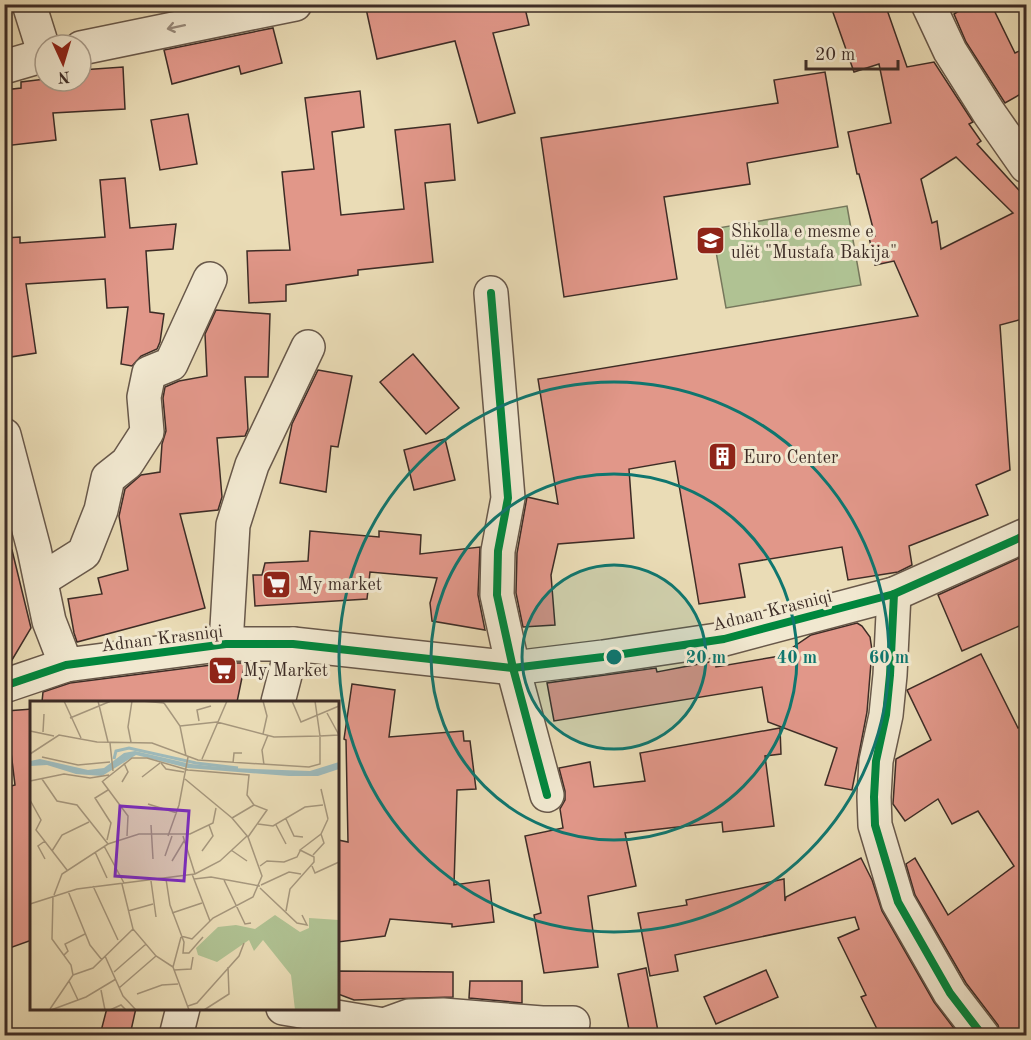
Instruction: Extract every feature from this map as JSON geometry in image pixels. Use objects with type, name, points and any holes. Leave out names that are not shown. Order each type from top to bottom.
[{"type":"street","points":[[29,4],[38,33]]},
{"type":"street","points":[[928,4],[956,59],[989,113],[1026,166]]},
{"type":"street","points":[[93,45],[286,5]]},
{"type":"street","points":[[4,67],[33,59]]},
{"type":"street","points":[[41,580],[84,553],[101,510],[108,478],[127,463],[147,432],[144,397],[149,373],[171,364],[210,279]]},
{"type":"street","points":[[491,293],[507,498],[498,551],[497,595],[513,668],[547,795]]},
{"type":"street","name":"Adnan Krasniqi","points":[[226,644],[233,525],[252,465],[308,347]]},
{"type":"street","points":[[4,435],[41,580],[49,621],[66,665]]},
{"type":"street","name":"Adnan Krasniqi","points":[[4,686],[66,665],[226,644],[293,644],[513,668],[603,657],[724,639],[894,594],[1026,535]]},
{"type":"street","points":[[894,594],[886,715],[876,761],[875,825],[898,902],[950,993],[983,1035]]},
{"type":"street","points":[[278,701],[293,644]]},
{"type":"street","points":[[176,1035],[182,1010]]},
{"type":"street","points":[[292,1010],[387,1030],[409,1016],[443,1015],[556,1027]]},
{"type":"green space","points":[[847,206],[861,285],[726,308],[712,229]]},
{"type":"building","points":[[365,4],[524,4],[529,25],[493,33],[515,113],[478,123],[455,41],[377,59]]},
{"type":"building","points":[[830,4],[885,4],[907,67],[934,62],[973,122],[969,124],[981,141],[977,144],[1026,198],[1026,318],[1000,325],[1010,470],[976,485],[988,515],[909,546],[912,565],[898,572],[848,580],[842,547],[739,564],[745,597],[699,604],[675,461],[629,469],[634,538],[558,544],[551,575],[555,625],[523,627],[516,593],[517,553],[527,497],[558,504],[538,379],[918,316],[894,261],[875,265],[869,237],[875,236],[859,174],[857,174],[848,132],[891,123],[879,64],[854,72]],"holes":[[[956,157],[1013,213],[941,249],[937,221],[932,223],[921,179]]]},
{"type":"building","points":[[970,4],[991,4],[1015,53],[1026,48],[1026,91],[1005,103],[966,42],[954,14]]},
{"type":"building","points":[[273,28],[282,63],[241,74],[239,66],[172,84],[164,50]]},
{"type":"building","points":[[123,67],[125,109],[53,113],[56,140],[4,146],[4,90],[21,88],[21,82],[33,80],[33,93],[93,93],[93,69]]},
{"type":"building","points":[[825,72],[838,147],[747,163],[750,184],[664,197],[677,279],[564,297],[541,138],[778,103],[774,80]]},
{"type":"building","points":[[360,91],[364,127],[332,132],[341,215],[404,209],[395,130],[450,124],[455,180],[425,183],[433,262],[358,270],[358,275],[286,285],[286,301],[249,303],[247,251],[290,250],[282,172],[314,169],[305,98]]},
{"type":"building","points":[[188,114],[197,164],[160,170],[151,120]]},
{"type":"building","points":[[125,178],[130,228],[176,224],[173,249],[146,251],[150,312],[164,314],[157,349],[141,356],[132,366],[121,364],[128,307],[107,308],[105,279],[26,284],[36,353],[4,358],[4,238],[20,237],[20,243],[105,237],[100,180]]},
{"type":"building","points":[[216,310],[270,314],[268,377],[245,377],[248,429],[245,436],[217,438],[222,497],[218,510],[180,514],[205,608],[77,642],[68,599],[102,594],[98,578],[128,570],[119,516],[125,489],[141,475],[160,472],[162,444],[166,431],[163,398],[165,387],[179,381],[207,376],[205,334]]},
{"type":"building","points":[[413,354],[459,408],[426,434],[380,382]]},
{"type":"building","points":[[318,370],[352,376],[338,447],[331,446],[326,492],[280,483],[292,424]]},
{"type":"building","points":[[445,439],[455,480],[414,490],[404,450]]},
{"type":"building","points":[[310,531],[379,537],[379,531],[421,535],[420,554],[480,547],[478,595],[485,630],[432,621],[430,603],[437,578],[370,572],[367,599],[255,606],[253,575],[262,575],[265,563],[308,561]]},
{"type":"building","points":[[12,550],[31,628],[9,665],[4,666],[4,551]]},
{"type":"building","points":[[1026,555],[1026,623],[962,651],[938,595]]},
{"type":"building","points":[[857,623],[870,637],[872,650],[867,712],[852,790],[825,785],[837,748],[768,722],[762,687],[554,721],[547,683],[656,668],[657,672],[715,661],[716,667],[780,656],[811,635]]},
{"type":"building","points":[[981,654],[1018,728],[1026,723],[1026,1035],[1001,1035],[998,1025],[966,983],[915,895],[906,864],[915,858],[948,915],[1014,866],[978,811],[952,824],[938,799],[905,821],[893,804],[896,759],[931,740],[907,690]]},
{"type":"building","points":[[227,663],[245,663],[237,701],[42,701],[43,692],[70,683]]},
{"type":"building","points":[[352,684],[395,690],[389,737],[463,731],[464,741],[470,741],[476,789],[457,790],[454,885],[489,880],[494,922],[452,927],[452,924],[390,919],[385,936],[339,942],[339,840],[348,842],[346,740],[344,739]]},
{"type":"building","points":[[30,709],[30,941],[4,950],[4,788],[15,785],[6,711]]},
{"type":"building","points":[[780,728],[781,754],[765,756],[774,826],[723,832],[722,822],[625,833],[636,886],[588,896],[598,967],[544,973],[534,915],[541,913],[525,836],[563,828],[560,809],[565,800],[565,791],[559,768],[590,762],[594,787],[645,781],[640,753]]},
{"type":"building","points":[[861,858],[872,880],[882,911],[934,1002],[959,1035],[880,1035],[861,997],[866,995],[838,938],[859,929],[855,917],[675,955],[678,971],[650,976],[638,913],[687,905],[686,900],[784,879],[785,901],[786,897]]},
{"type":"building","points":[[646,968],[658,1031],[630,1035],[618,974]]},
{"type":"building","points":[[766,970],[778,997],[716,1024],[704,997]]},
{"type":"building","points":[[339,971],[453,972],[453,997],[354,1000],[339,994]]},
{"type":"building","points":[[470,981],[522,981],[522,1003],[469,998]]},
{"type":"building","points":[[106,1010],[136,1010],[130,1035],[100,1035]]},
{"type":"cycle path","points":[[491,293],[508,498],[498,551],[497,595],[513,668],[547,795]]},
{"type":"cycle path","points":[[4,686],[66,665],[226,644],[293,644],[513,668],[603,657],[724,639],[894,594],[1026,535]]},
{"type":"cycle path","points":[[894,594],[886,715],[876,761],[875,825],[898,902],[950,993],[983,1036]]},
{"type":"place","name":"Shkolla e mesme e ulët \"Mustafa Bakija\"","points":[[710,241]]},
{"type":"place","name":"Euro Center","points":[[722,457]]},
{"type":"place","name":"My market","points":[[277,584]]},
{"type":"place","name":"My Market","points":[[222,670]]}]
